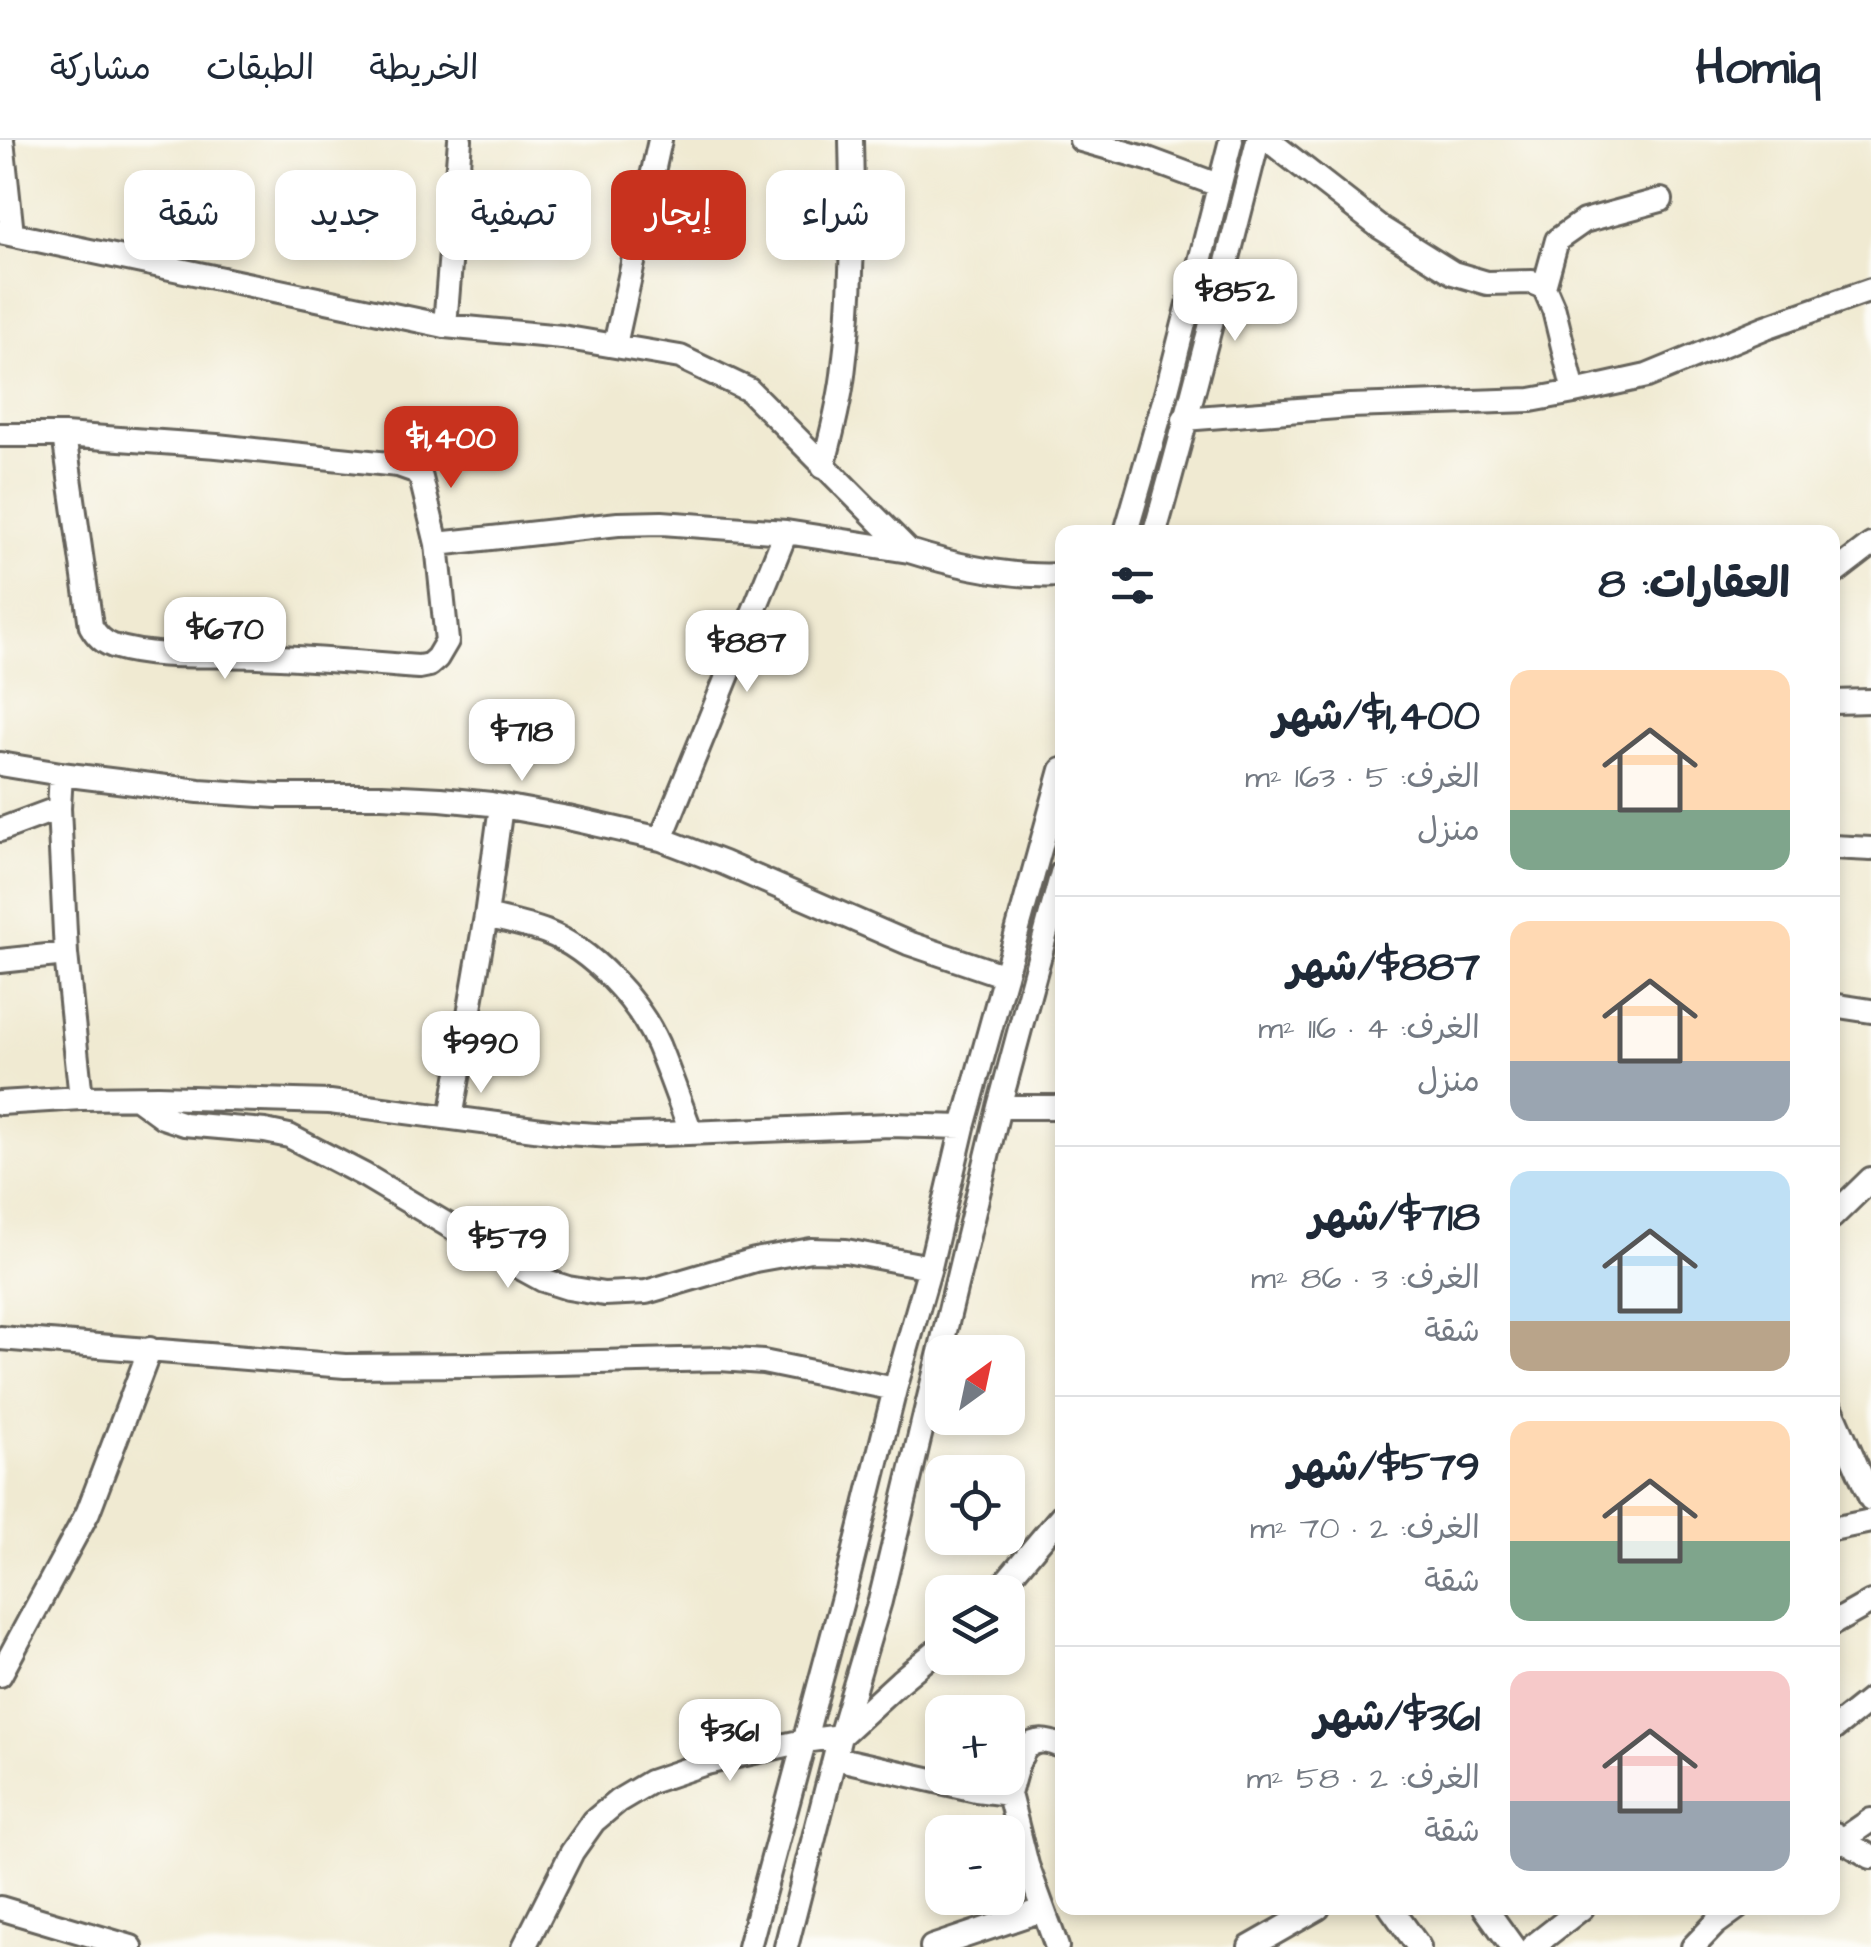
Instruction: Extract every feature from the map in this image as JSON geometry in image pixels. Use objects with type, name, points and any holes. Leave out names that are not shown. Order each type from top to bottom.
[{"type":"street","points":[[2,140],[6,233],[444,326],[562,337],[680,357],[748,390],[908,551]]},
{"type":"street","points":[[444,326],[460,140]]},
{"type":"street","points":[[615,345],[660,140]]},
{"type":"street","points":[[823,467],[843,378],[850,308],[854,234],[852,140]]},
{"type":"street","points":[[1081,140],[1218,185]]},
{"type":"street","points":[[1128,525],[1230,140]]},
{"type":"street","points":[[1157,525],[1210,335],[1258,140]]},
{"type":"street","points":[[1268,140],[1382,228],[1454,273],[1487,283],[1532,282],[1544,287]]},
{"type":"street","points":[[1574,392],[1554,310],[1544,287],[1558,240],[1584,222],[1662,200]]},
{"type":"street","points":[[1184,419],[1350,406],[1531,400],[1574,392],[1647,376],[1780,321],[1871,290]]},
{"type":"street","points":[[0,435],[64,435],[218,446],[398,465],[415,471],[421,478],[437,544],[446,641],[442,652],[429,664],[419,666],[161,654],[103,641],[90,626],[64,435]]},
{"type":"street","points":[[437,544],[618,524],[662,523],[786,532],[908,551],[942,562],[1055,576]]},
{"type":"street","points":[[661,839],[786,532]]},
{"type":"street","points":[[1840,569],[1871,545]]},
{"type":"street","points":[[1840,702],[1871,701]]},
{"type":"street","points":[[0,764],[199,791],[441,799],[568,818],[661,839],[908,943],[1005,976]]},
{"type":"street","points":[[60,774],[66,954],[81,1098]]},
{"type":"street","points":[[749,1947],[928,1274],[963,1127],[1055,795]]},
{"type":"street","points":[[451,1118],[501,806]]},
{"type":"street","points":[[0,830],[59,808]]},
{"type":"street","points":[[1840,847],[1871,848]]},
{"type":"street","points":[[786,1947],[837,1747],[880,1601],[999,1107],[1055,899]]},
{"type":"street","points":[[486,916],[546,932],[600,966],[628,996],[657,1042],[691,1132]]},
{"type":"street","points":[[0,961],[66,954]]},
{"type":"street","points":[[1840,1006],[1871,1011]]},
{"type":"street","points":[[0,1103],[81,1098],[330,1102],[612,1136],[963,1127]]},
{"type":"street","points":[[137,1098],[184,1124],[289,1136],[364,1175],[543,1280],[568,1288],[604,1294],[646,1292],[755,1260],[811,1250],[846,1250],[956,1286]]},
{"type":"street","points":[[999,1107],[1055,1106]]},
{"type":"street","points":[[1840,1209],[1871,1179]]},
{"type":"street","points":[[0,1338],[345,1366],[734,1360],[763,1362],[896,1389]]},
{"type":"street","points":[[0,1674],[88,1512],[150,1349]]},
{"type":"street","points":[[1840,1428],[1871,1499]]},
{"type":"street","points":[[1840,1527],[1871,1521]]},
{"type":"street","points":[[1012,1575],[1055,1524]]},
{"type":"street","points":[[1840,1619],[1871,1602]]},
{"type":"street","points":[[837,1747],[925,1660]]},
{"type":"street","points":[[1840,1724],[1871,1699]]},
{"type":"street","points":[[1025,1747],[1041,1740],[1055,1745]]},
{"type":"street","points":[[524,1947],[572,1852],[594,1821],[650,1782],[706,1763],[804,1741],[925,1774]]},
{"type":"street","points":[[1009,1795],[1027,1865],[1057,1947]]},
{"type":"street","points":[[1840,1838],[1871,1820]]},
{"type":"street","points":[[1840,1842],[1871,1857]]},
{"type":"street","points":[[0,1908],[104,1943],[131,1947]]},
{"type":"street","points":[[932,1947],[1042,1910]]},
{"type":"street","points":[[1250,1947],[1306,1915]]},
{"type":"street","points":[[1395,1915],[1419,1947]]},
{"type":"street","points":[[1490,1915],[1513,1947]]},
{"type":"street","points":[[1549,1943],[1575,1915]]},
{"type":"street","points":[[1693,1947],[1727,1915]]}]
